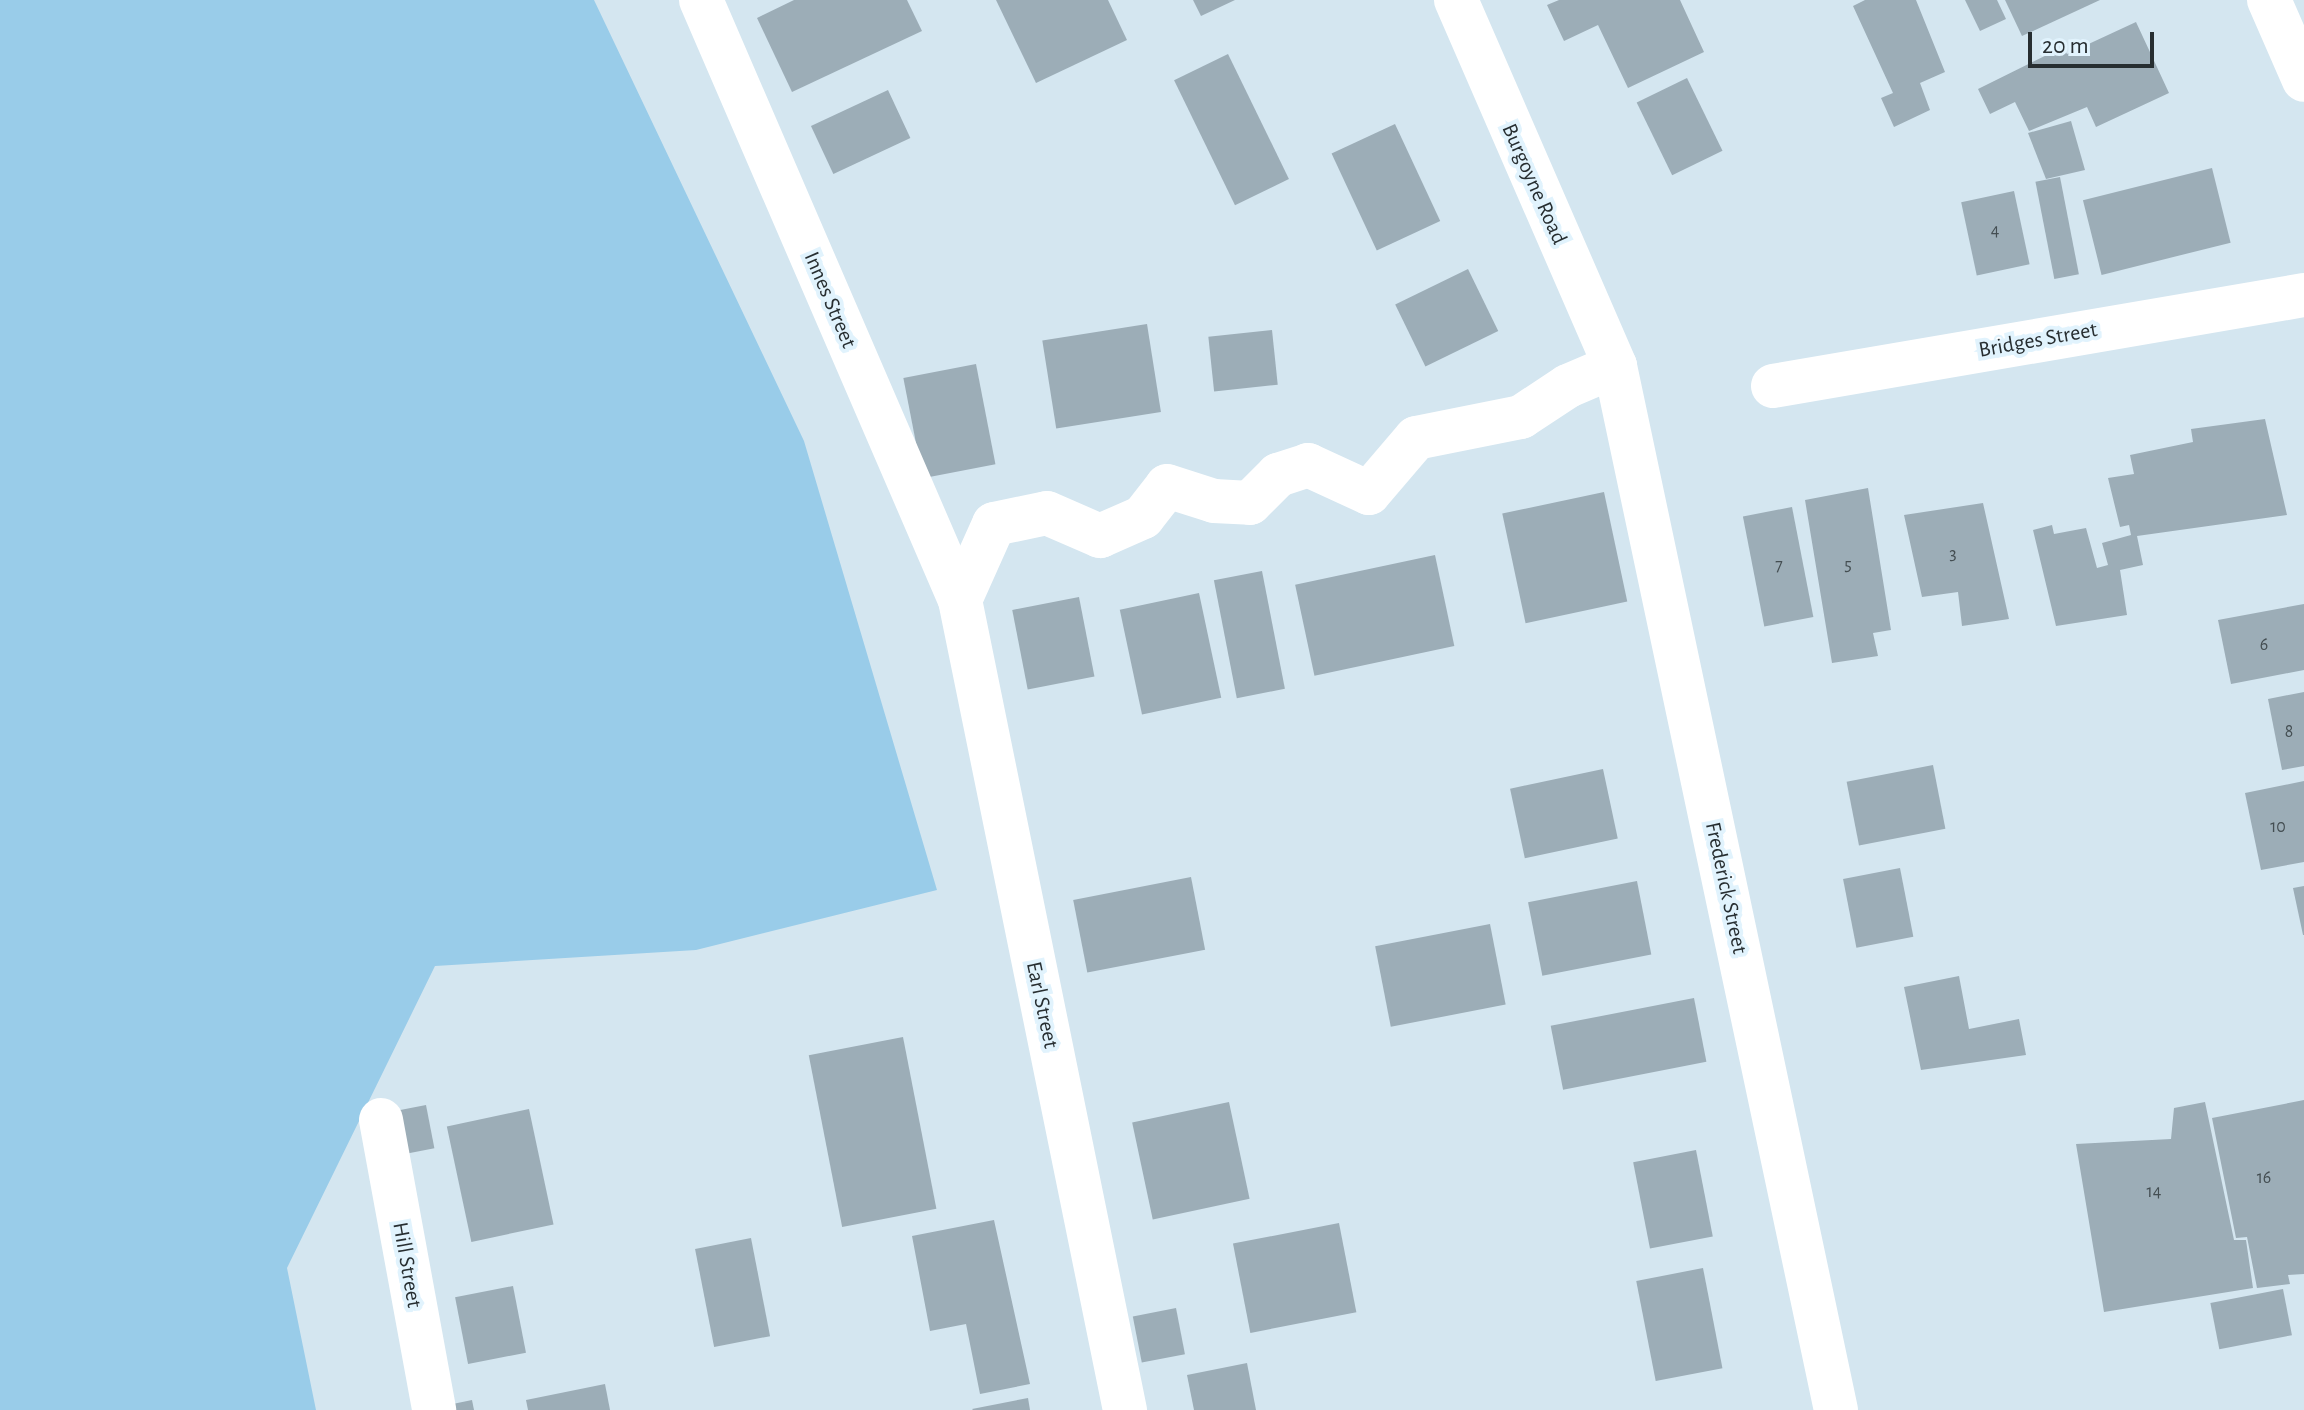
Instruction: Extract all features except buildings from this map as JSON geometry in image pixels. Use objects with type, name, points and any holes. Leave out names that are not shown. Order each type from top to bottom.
[{"type":"street","name":"Innes Street","points":[[701,0],[960,600]]},
{"type":"street","name":"Burgoyne Road","points":[[1456,0],[1615,366]]},
{"type":"street","points":[[2269,0],[2304,80]]},
{"type":"street","name":"Bridges Street","points":[[1773,386],[2304,295]]},
{"type":"street","points":[[960,600],[994,524],[1047,513],[1100,536],[1143,517],[1167,486],[1214,501],[1250,503],[1278,475],[1308,465],[1369,493],[1416,438],[1521,417],[1568,386],[1615,366]]},
{"type":"street","name":"Frederick Street","points":[[1615,366],[1836,1410]]},
{"type":"street","name":"Earl Street","points":[[960,600],[1125,1410]]},
{"type":"street","name":"Hill Street","points":[[381,1120],[434,1410]]},
{"type":"shaded area","points":[[0,0],[594,0],[804,441],[937,890],[696,950],[435,966],[287,1268],[316,1410],[0,1410]]}]
